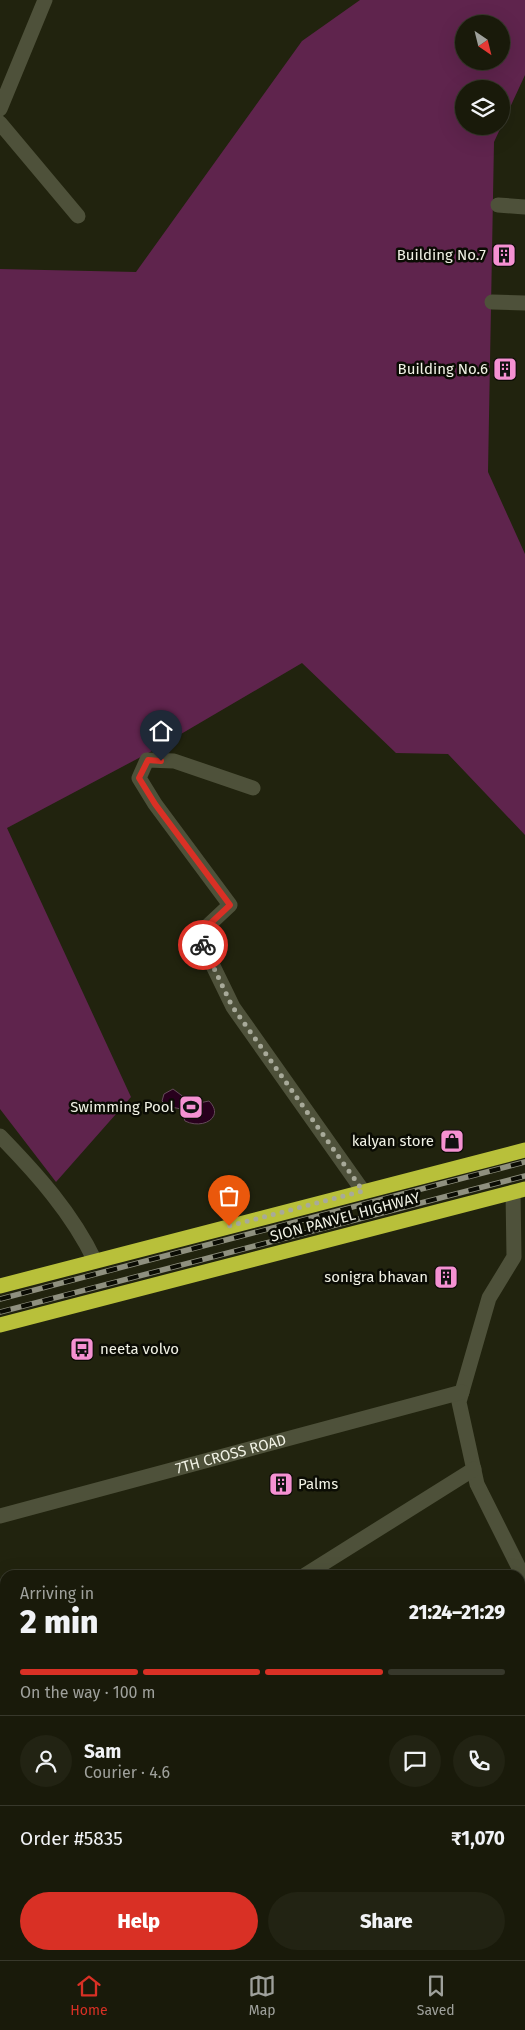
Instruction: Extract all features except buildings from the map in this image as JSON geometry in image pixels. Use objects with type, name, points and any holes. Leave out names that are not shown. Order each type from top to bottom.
[{"type":"highway","name":"SION PANVEL HIGHWAY","points":[[0,1286],[525,1150]]},
{"type":"highway","name":"SION PANVEL HIGHWAY","points":[[0,1325],[519,1190]]},
{"type":"street","points":[[0,110],[45,0]]},
{"type":"street","points":[[0,124],[78,216]]},
{"type":"street","points":[[498,205],[525,206]]},
{"type":"street","points":[[492,302],[525,303]]},
{"type":"street","points":[[253,788],[174,762],[148,760],[139,778],[155,804],[230,905],[198,935],[232,1006],[363,1191]]},
{"type":"street","points":[[1,1138],[54,1194],[85,1240],[95,1261]]},
{"type":"street","points":[[519,1190],[514,1256],[489,1298],[459,1402],[477,1484],[520,1570]]},
{"type":"street","name":"7TH CROSS ROAD","points":[[0,1516],[462,1392]]},
{"type":"street","points":[[313,1570],[474,1469]]},
{"type":"shaded area","points":[[360,0],[525,0],[525,75],[510,107],[510,80],[455,80],[455,135],[497,135],[494,142],[488,472],[525,554],[525,835],[448,754],[396,753],[302,663],[152,751],[7,828],[131,1097],[56,1182],[0,1109],[0,269],[136,272],[302,41]]},
{"type":"shaded area","name":"Swimming Pool","points":[[173,1089],[185,1098],[196,1097],[199,1103],[209,1101],[215,1112],[213,1117],[205,1123],[199,1124],[185,1121],[181,1109],[167,1106],[162,1101],[164,1094]]},
{"type":"railway","points":[[0,1299],[525,1162]]},
{"type":"railway","points":[[0,1312],[525,1176]]},
{"type":"way so far","points":[[203,945],[232,1006],[363,1191],[229,1226]]},
{"type":"place","name":"Building No.7","points":[[504,255]]},
{"type":"place","name":"Building No.6","points":[[505,369]]},
{"type":"place","name":"Swimming Pool","points":[[191,1107]]},
{"type":"place","name":"kalyan store","points":[[452,1141]]},
{"type":"place","name":"sonigra bhavan","points":[[446,1277]]},
{"type":"place","name":"neeta volvo","points":[[82,1349]]},
{"type":"place","name":"Palms","points":[[281,1484]]},
{"type":"route","points":[[161,761],[148,760],[139,778],[155,804],[230,905],[198,935],[203,945]]}]
